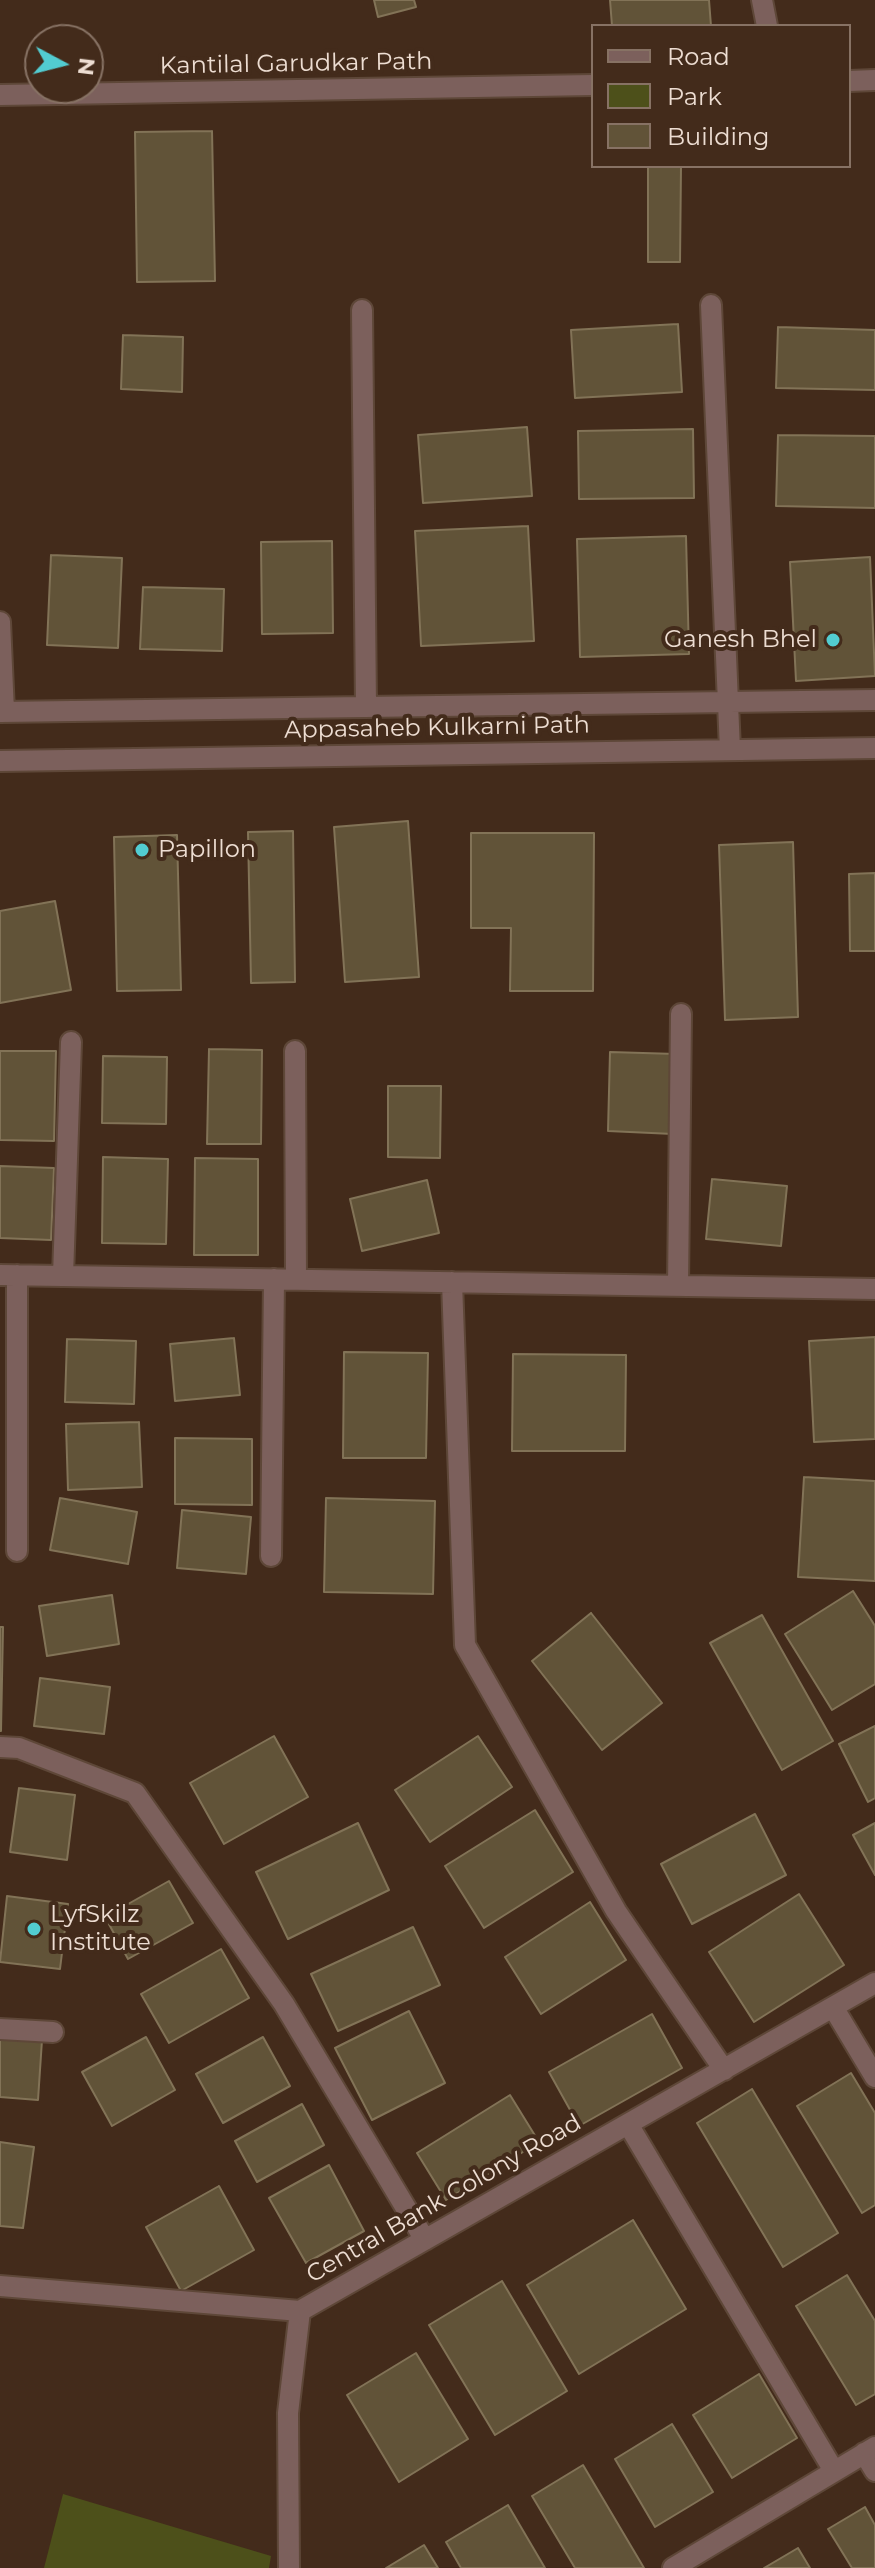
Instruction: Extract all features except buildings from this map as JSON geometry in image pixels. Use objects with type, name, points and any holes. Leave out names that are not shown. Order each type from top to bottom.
[{"type":"street","points":[[762,0],[767,24]]},
{"type":"street","points":[[851,81],[875,80]]},
{"type":"street","name":"Kantilal Garudkar Path","points":[[0,95],[591,85]]},
{"type":"street","points":[[711,305],[730,750]]},
{"type":"street","points":[[362,310],[366,707]]},
{"type":"street","points":[[0,622],[2,712]]},
{"type":"street","name":"Appasaheb Kulkarni Path","points":[[2,712],[875,700]]},
{"type":"street","name":"Appasaheb Kulkarni Path","points":[[0,761],[875,748]]},
{"type":"street","points":[[678,1286],[681,1014]]},
{"type":"street","points":[[63,1276],[71,1042]]},
{"type":"street","points":[[295,1051],[296,1279]]},
{"type":"street","points":[[17,1551],[8,1275],[875,1289]]},
{"type":"street","points":[[271,1556],[274,1279]]},
{"type":"street","points":[[452,1282],[465,1645],[616,1911],[724,2070]]},
{"type":"street","points":[[0,1747],[19,1748],[135,1793],[284,2004],[425,2240]]},
{"type":"street","name":"Central Bank Colony Road","points":[[289,2568],[288,2413],[300,2311],[875,1983]]},
{"type":"street","points":[[833,2007],[875,2077]]},
{"type":"street","points":[[0,2029],[53,2032]]},
{"type":"street","points":[[628,2124],[834,2471]]},
{"type":"street","points":[[0,2286],[300,2311]]},
{"type":"street","points":[[673,2568],[706,2560],[834,2471],[871,2457]]},
{"type":"green space","points":[[63,2494],[271,2556],[269,2568],[44,2568]]},
{"type":"place","name":"Ganesh Bhel","points":[[833,640]]},
{"type":"place","name":"Papillon","points":[[142,850]]},
{"type":"place","name":"LyfSkilz Institute","points":[[34,1929]]}]
